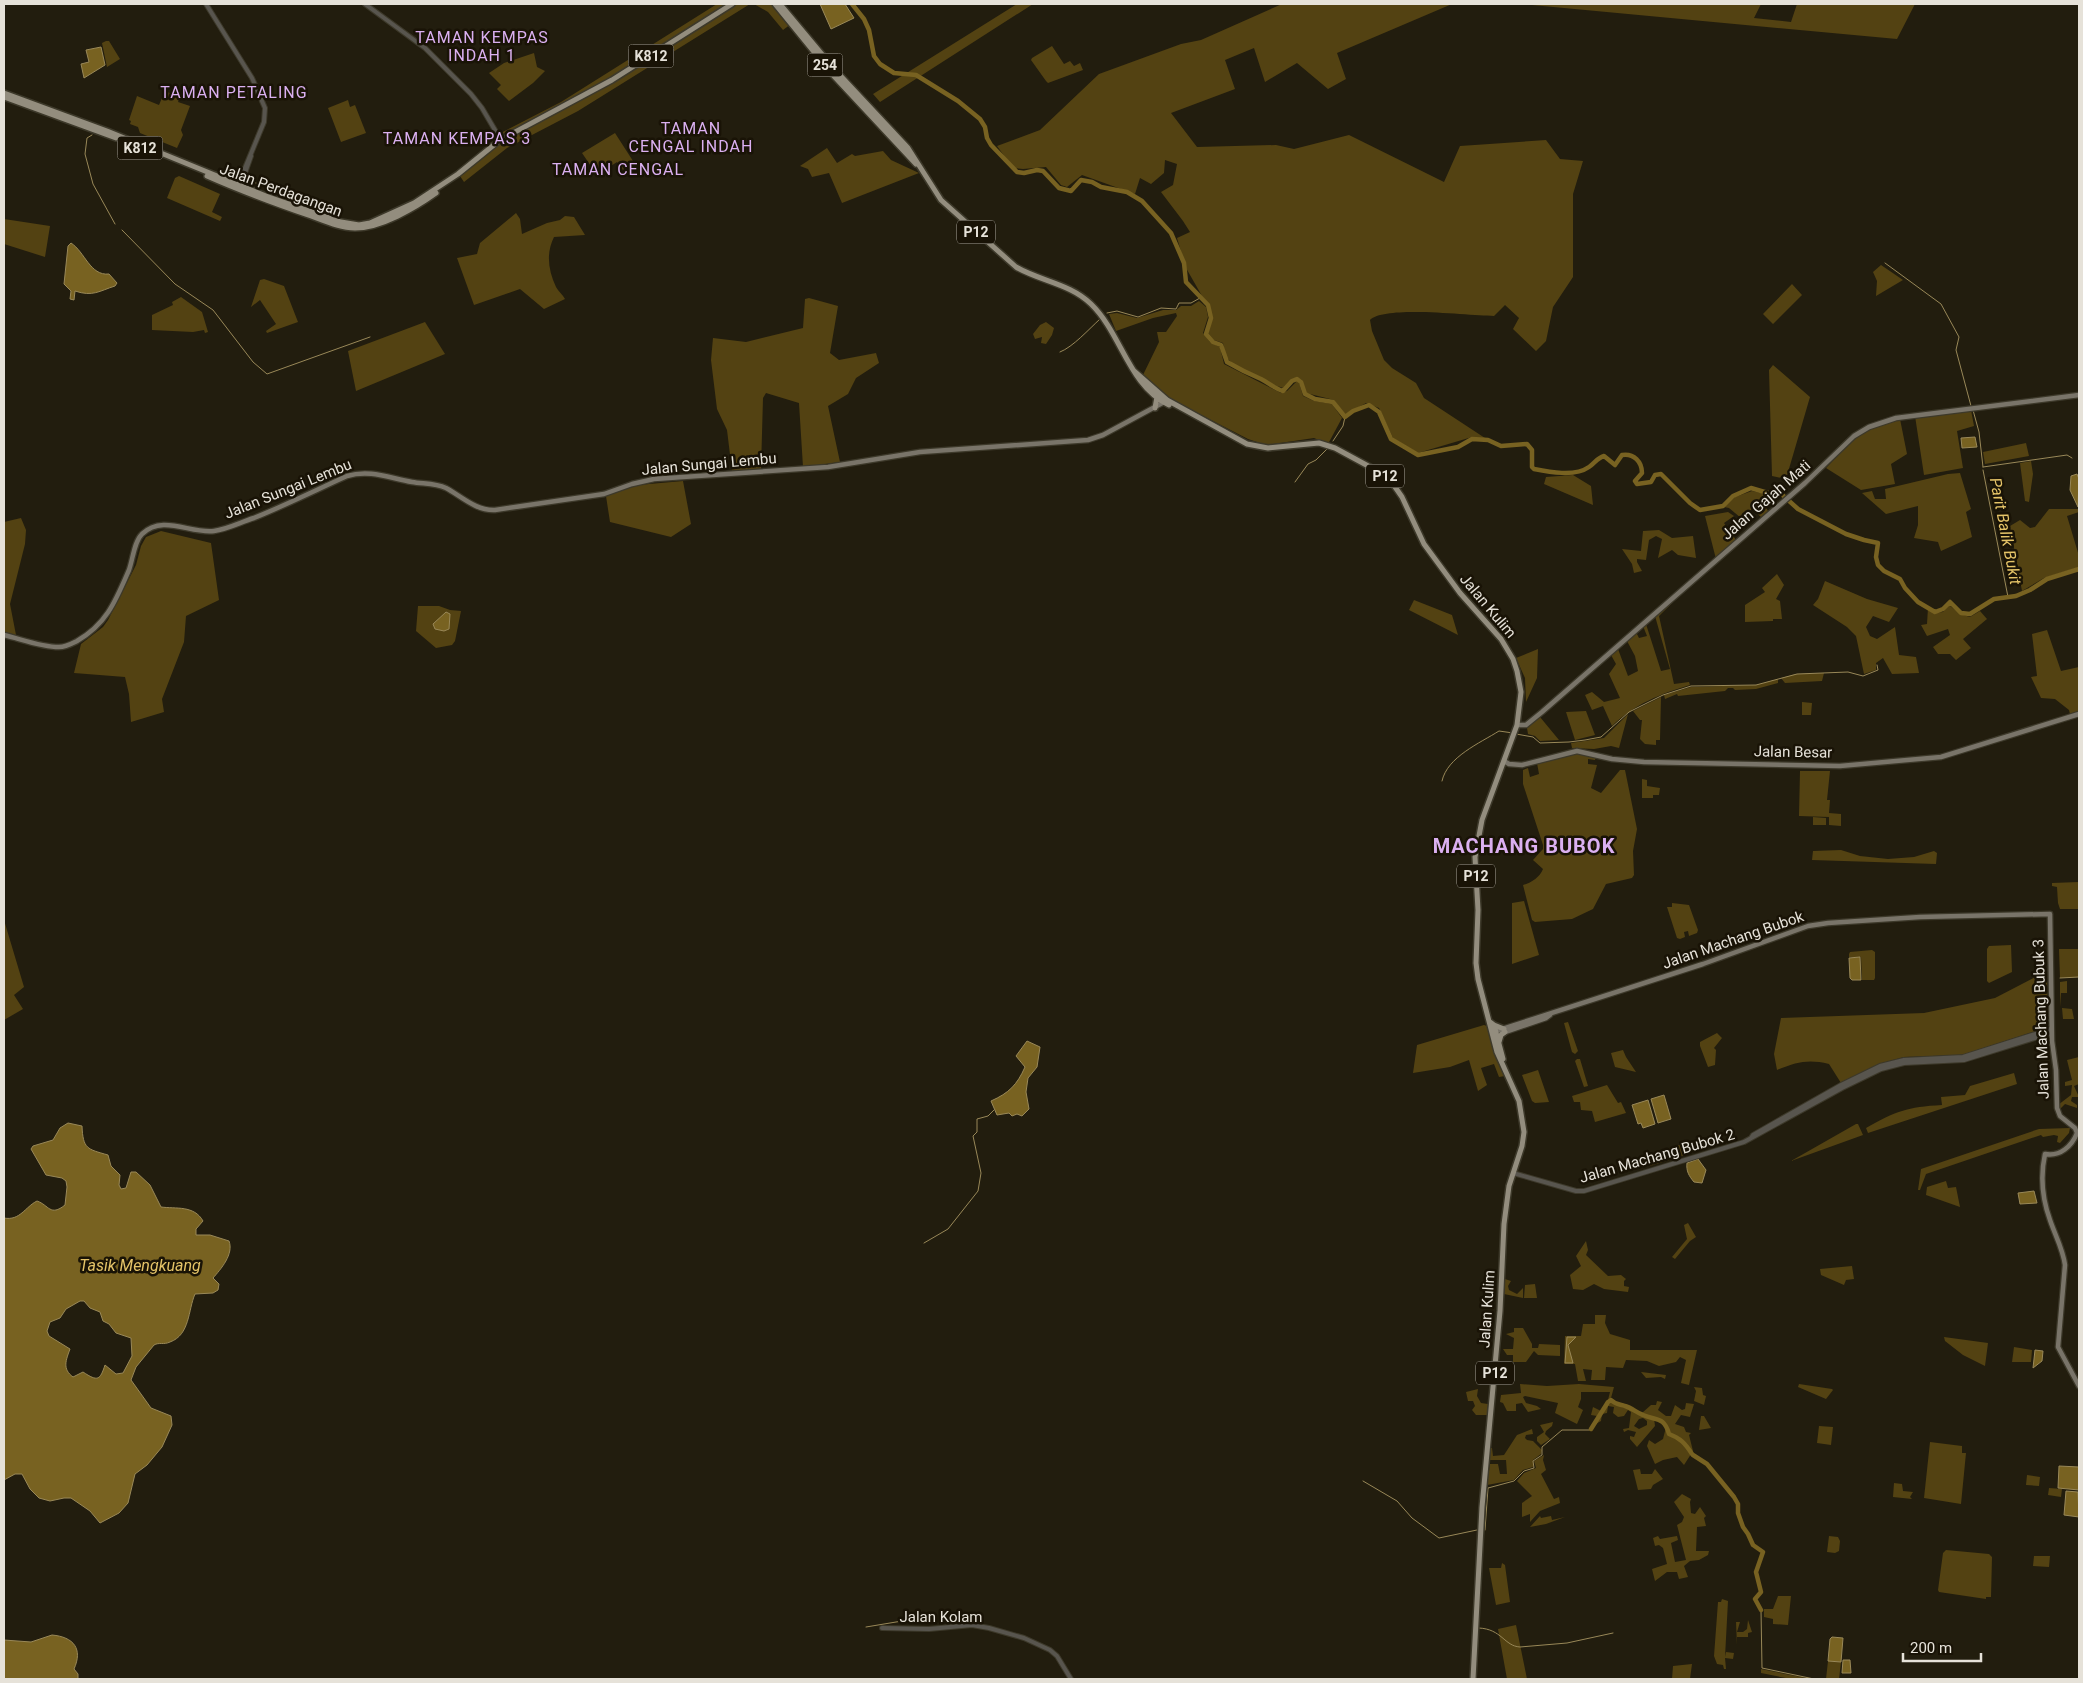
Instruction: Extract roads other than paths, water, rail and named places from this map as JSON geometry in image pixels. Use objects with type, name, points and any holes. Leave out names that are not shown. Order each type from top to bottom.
[{"type":"main road","name":"Jalan Perdagangan","points":[[4,97],[118,139],[238,188],[340,226],[363,228],[416,207],[501,141],[587,95],[732,4]]},
{"type":"main road","name":"254","points":[[775,4],[832,74],[923,171]]},
{"type":"main road","name":"254","points":[[780,4],[836,70],[902,142],[923,171]]},
{"type":"main road","name":"Jalan Perdagangan","points":[[4,93],[107,131],[238,188]]},
{"type":"main road","name":"Jalan Kulim","points":[[923,171],[937,195],[946,205],[1016,267],[1060,285],[1088,301],[1104,319],[1138,378],[1157,397],[1256,447],[1278,448],[1315,442],[1327,445],[1374,468],[1387,478],[1402,497],[1424,544],[1460,593],[1492,628],[1508,650],[1520,685],[1520,701],[1515,731],[1482,820],[1475,853],[1478,910],[1476,963],[1479,986],[1504,1067],[1519,1101],[1524,1124],[1522,1146],[1509,1186],[1504,1224],[1500,1311],[1482,1514],[1473,1679]]},
{"type":"main road","name":"Jalan Kulim","points":[[1134,371],[1166,401]]},
{"type":"main road","name":"Jalan Gajah Mati","points":[[1515,731],[1532,721],[1790,497],[1854,436],[1869,427],[1896,418],[2079,395]]},
{"type":"main road","points":[[1155,408],[1157,397]]},
{"type":"main road","name":"Jalan Sungai Lembu","points":[[4,635],[57,647],[71,644],[95,629],[107,615],[130,568],[138,540],[142,534],[161,525],[171,524],[202,531],[214,531],[279,508],[357,473],[378,473],[410,482],[434,484],[448,489],[477,506],[495,510],[604,494],[632,484],[654,479],[803,469],[844,465],[920,452],[1088,440],[1103,435],[1166,401]]},
{"type":"main road","name":"Jalan Besar","points":[[1504,760],[1517,766],[1578,751],[1644,762],[1856,765],[1941,756],[2079,714]]},
{"type":"main road","name":"Jalan Machang Bubok","points":[[1494,1034],[1703,964],[1797,929],[1819,924],[1920,917],[2050,914]]},
{"type":"main road","name":"Jalan Machang Bubuk 3","points":[[2050,914],[2051,1031],[2056,1070],[2057,1111],[2062,1118],[2075,1128],[2077,1133],[2060,1153],[2054,1155],[2045,1154],[2041,1182],[2050,1219],[2065,1265],[2058,1347],[2079,1386]]},
{"type":"main road","points":[[1492,1024],[1504,1030],[1499,1043]]},
{"type":"main road","name":"Jalan Kulim","points":[[1494,1034],[1499,1043],[1504,1067]]},
{"type":"street","points":[[206,4],[252,78],[265,108],[265,119],[238,188]]},
{"type":"street","points":[[365,4],[432,54],[476,100],[501,141]]},
{"type":"street","name":"Jalan Machang Bubok 2","points":[[1513,1173],[1576,1191],[1584,1191],[1750,1140],[1753,1135],[1770,1125],[1841,1085],[1880,1066],[1904,1060],[1963,1057],[2051,1031]]},
{"type":"street","name":"Jalan Kolam","points":[[882,1628],[929,1629],[972,1625],[989,1628],[1024,1638],[1050,1650],[1057,1656],[1071,1679]]},
{"type":"water","points":[[820,4],[845,4],[854,18],[831,29]]},
{"type":"water","points":[[101,47],[105,65],[84,78],[81,64],[89,62],[86,50]]},
{"type":"water","points":[[71,243],[92,267],[102,274],[109,274],[117,283],[115,286],[91,293],[75,291],[74,300],[70,299],[71,291],[64,284],[68,246]]},
{"type":"water","points":[[1975,437],[1977,447],[1962,448],[1961,438]]},
{"type":"water","points":[[2077,474],[2079,479],[2078,507],[2070,490],[2071,476]]},
{"type":"water","points":[[446,612],[450,614],[449,629],[444,631],[435,629],[433,624]]},
{"type":"water","points":[[1860,957],[1861,980],[1852,980],[1850,978],[1849,958]]},
{"type":"water","points":[[1027,1041],[1040,1047],[1037,1067],[1028,1078],[1026,1092],[1029,1109],[1022,1116],[1017,1114],[1012,1116],[1009,1113],[997,1115],[991,1101],[1012,1088],[1019,1079],[1025,1067],[1016,1056]]},
{"type":"water","points":[[1664,1095],[1671,1119],[1658,1123],[1651,1099]]},
{"type":"water","points":[[1648,1100],[1655,1124],[1643,1128],[1641,1123],[1638,1124],[1632,1105]]},
{"type":"water","name":"Tasik Mengkuang","points":[[68,1123],[82,1126],[85,1144],[95,1151],[108,1155],[111,1166],[120,1175],[119,1185],[121,1189],[126,1188],[131,1172],[136,1172],[150,1185],[161,1207],[190,1210],[199,1216],[203,1221],[196,1229],[196,1235],[210,1235],[229,1241],[230,1246],[226,1261],[213,1278],[219,1284],[218,1290],[213,1293],[195,1294],[185,1328],[177,1339],[154,1345],[136,1367],[131,1380],[151,1408],[171,1416],[172,1425],[162,1447],[147,1465],[135,1474],[128,1503],[119,1513],[100,1523],[90,1511],[71,1498],[50,1501],[39,1498],[30,1489],[22,1474],[15,1474],[4,1480],[4,1218],[18,1216],[37,1201],[53,1210],[65,1205],[66,1181],[62,1178],[46,1175],[31,1149],[33,1146],[53,1140],[60,1128]],"holes":[[[80,1301],[84,1301],[90,1308],[100,1312],[103,1321],[109,1324],[116,1333],[131,1338],[132,1356],[123,1373],[116,1374],[105,1365],[102,1374],[98,1378],[83,1372],[73,1377],[67,1371],[66,1361],[70,1349],[49,1336],[47,1331],[50,1322],[60,1318],[66,1309]]]},
{"type":"water","points":[[1698,1159],[1706,1170],[1702,1183],[1694,1182],[1687,1168],[1687,1163]]},
{"type":"water","points":[[2034,1191],[2037,1203],[2020,1204],[2018,1193]]},
{"type":"water","points":[[1567,1337],[1576,1337],[1568,1345],[1573,1363],[1565,1363]]},
{"type":"water","points":[[2035,1350],[2043,1351],[2042,1361],[2033,1368]]},
{"type":"water","points":[[2059,1466],[2079,1467],[2079,1490],[2058,1488]]},
{"type":"water","points":[[2066,1491],[2078,1492],[2079,1517],[2064,1515]]},
{"type":"water","points":[[52,1635],[66,1638],[75,1645],[77,1662],[74,1669],[78,1674],[78,1679],[4,1679],[4,1640],[31,1642]]},
{"type":"water","points":[[1832,1637],[1843,1638],[1841,1662],[1828,1661],[1830,1639]]},
{"type":"water","points":[[1843,1660],[1850,1660],[1851,1673],[1842,1673]]},
{"type":"waterway","points":[[852,4],[864,19],[869,30],[874,56],[880,64],[894,73],[916,75],[958,101],[980,119],[991,145],[1017,172],[1043,171],[1059,188],[1071,191],[1081,180],[1092,182],[1101,187],[1127,192],[1142,201],[1171,233],[1184,263],[1186,282],[1208,305],[1211,318],[1206,334],[1213,342],[1221,345],[1227,362],[1283,391],[1292,381],[1297,379],[1301,382],[1305,394],[1315,399],[1333,402],[1345,417],[1353,411],[1369,405],[1379,412],[1391,439],[1418,455],[1458,447],[1472,439],[1488,440],[1501,446],[1527,444],[1532,450],[1532,467],[1534,469],[1562,473],[1583,470],[1604,456],[1615,465],[1622,455],[1630,455],[1639,462],[1642,469],[1642,473],[1635,481],[1637,484],[1651,482],[1655,475],[1661,474],[1690,503],[1700,510],[1723,506],[1733,496],[1751,488],[1768,493],[1779,492],[1798,509],[1846,534],[1878,543],[1876,557],[1878,565],[1884,571],[1900,579],[1905,588],[1918,602],[1935,612],[1943,609],[1950,602],[1961,613],[1970,614],[1994,599],[2016,596],[2047,579],[2079,569]]},
{"type":"waterway","points":[[92,135],[87,138],[85,154],[93,184],[115,224]]},
{"type":"waterway","points":[[246,179],[313,206]]},
{"type":"waterway","points":[[122,230],[175,284],[213,310],[253,362],[267,374],[370,337]]},
{"type":"waterway","name":"Parit Balik Bukit","points":[[1885,263],[1941,304],[1959,337],[1956,350],[1971,406]]},
{"type":"waterway","points":[[1107,313],[1117,311],[1138,317],[1161,308],[1176,309],[1179,303],[1191,303],[1200,298]]},
{"type":"waterway","points":[[1060,352],[1075,342],[1100,319]]},
{"type":"waterway","name":"Parit Balik Bukit","points":[[1973,410],[1979,432],[1983,467]]},
{"type":"waterway","points":[[1333,441],[1343,426],[1345,417]]},
{"type":"waterway","points":[[1295,482],[1308,464],[1316,460],[1327,449]]},
{"type":"waterway","points":[[1983,467],[2067,455],[2072,458]]},
{"type":"waterway","name":"Parit Balik Bukit","points":[[1983,470],[2008,597]]},
{"type":"waterway","points":[[1516,734],[1533,737],[1540,743],[1569,742],[1601,737],[1629,712],[1663,695],[1691,686],[1756,685],[1797,674],[1848,672],[1863,676],[1878,670],[1877,665]]},
{"type":"waterway","points":[[1442,781],[1450,765],[1465,752],[1499,731],[1513,733]]},
{"type":"waterway","points":[[2060,978],[2079,977]]},
{"type":"waterway","points":[[924,1243],[948,1229],[978,1191],[981,1173],[973,1136],[977,1132],[977,1119],[988,1116],[994,1110]]},
{"type":"waterway","points":[[1591,1429],[1611,1400],[1659,1420],[1665,1424],[1669,1434],[1682,1441],[1692,1454]]},
{"type":"waterway","points":[[1485,1530],[1488,1488],[1514,1481],[1524,1471],[1534,1468],[1533,1461],[1542,1455],[1542,1447],[1562,1430],[1589,1430]]},
{"type":"waterway","points":[[1693,1455],[1707,1464],[1734,1497],[1738,1504],[1738,1513],[1743,1527],[1753,1545],[1763,1552],[1756,1572],[1761,1592],[1755,1599],[1761,1610]]},
{"type":"waterway","points":[[1363,1481],[1397,1501],[1412,1518],[1439,1538],[1477,1530]]},
{"type":"waterway","points":[[1761,1610],[1762,1668],[1814,1679]]},
{"type":"waterway","points":[[866,1627],[902,1621],[925,1623]]},
{"type":"waterway","points":[[1479,1628],[1493,1631],[1510,1644],[1520,1647],[1567,1643],[1613,1633]]},
{"type":"district","name":"TAMAN KEMPAS INDAH 1","points":[[482,46]]},
{"type":"district","name":"TAMAN PETALING","points":[[234,92]]},
{"type":"district","name":"TAMAN CENGAL INDAH","points":[[691,137]]},
{"type":"district","name":"TAMAN KEMPAS 3","points":[[457,138]]},
{"type":"district","name":"TAMAN CENGAL","points":[[618,169]]},
{"type":"district","name":"MACHANG BUBOK","points":[[1524,846]]}]
